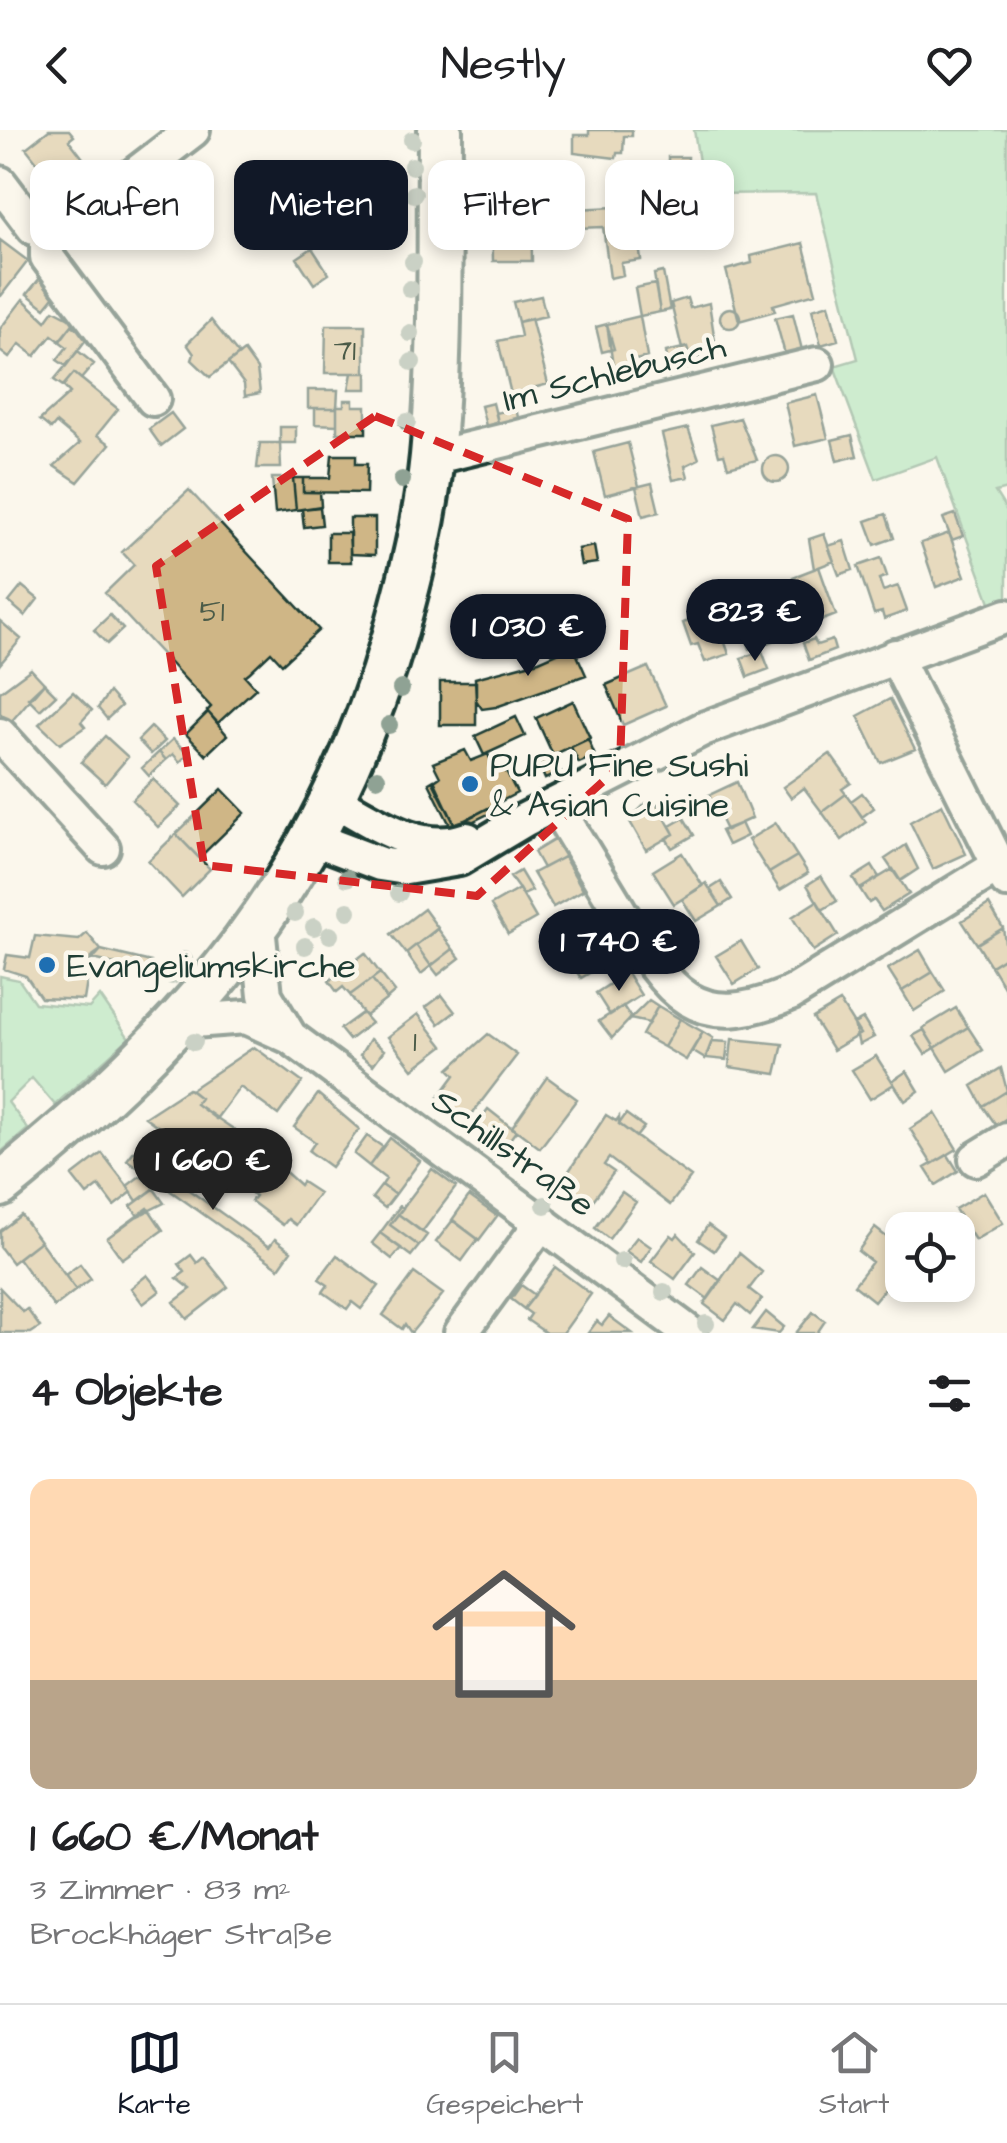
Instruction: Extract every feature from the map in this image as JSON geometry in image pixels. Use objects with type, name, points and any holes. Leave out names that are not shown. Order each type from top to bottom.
[{"type":"main road","points":[[0,1185],[180,1022],[258,926],[314,839],[371,719],[421,535],[432,458],[439,349],[440,130]]},
{"type":"street","points":[[154,160],[193,130]]},
{"type":"street","points":[[0,183],[30,223]]},
{"type":"street","points":[[48,250],[48,257],[153,398]]},
{"type":"street","name":"Im Schlebusch","points":[[432,458],[816,364]]},
{"type":"street","points":[[314,839],[406,868],[459,859],[524,820],[703,729],[1007,616]]},
{"type":"street","points":[[555,804],[667,984],[691,1002],[721,1011],[756,1009],[792,993],[1003,874],[895,656]]},
{"type":"street","points":[[0,737],[103,848]]},
{"type":"street","points":[[334,800],[411,839],[433,845],[456,843],[524,820]]},
{"type":"street","name":"Schillstraße","points":[[258,926],[265,995],[290,1037]]},
{"type":"street","name":"Schillstraße","points":[[180,1022],[246,1017],[290,1037],[690,1333]]},
{"type":"street","points":[[976,1159],[1007,1140]]},
{"type":"street","points":[[461,1333],[542,1222]]},
{"type":"highlighted area","points":[[375,416],[628,519],[620,766],[477,896],[204,865],[156,566]]},
{"type":"green space","points":[[694,130],[1007,130],[1007,489],[995,492],[1007,511],[1007,599],[991,605],[937,457],[876,479],[834,366],[858,359],[816,193],[734,194],[734,160],[699,160]]},
{"type":"green space","points":[[0,976],[19,980],[35,1003],[89,1008],[100,996],[129,1038],[55,1105],[32,1078],[8,1102],[28,1129],[0,1153]]},
{"type":"building","points":[[49,130],[69,130],[74,136],[69,140],[84,160],[35,160],[26,148]]},
{"type":"building","points":[[589,130],[632,130],[632,136],[624,136],[623,153],[617,153],[616,158],[574,153],[574,135],[589,135]]},
{"type":"building","points":[[605,208],[605,242],[603,227],[585,228],[585,209]]},
{"type":"building","points":[[0,240],[28,261],[1,296],[0,296]]},
{"type":"building","points":[[803,243],[816,293],[773,305],[775,311],[739,321],[726,270],[752,263],[751,256]]},
{"type":"building","points":[[313,250],[329,274],[314,284],[297,258]]},
{"type":"building","points":[[493,250],[532,250],[532,261],[493,261]]},
{"type":"building","points":[[606,250],[640,250],[641,260],[621,263],[623,275],[610,278]]},
{"type":"building","points":[[663,272],[670,310],[660,312],[654,274]]},
{"type":"building","points":[[40,278],[58,292],[45,308],[27,294]]},
{"type":"building","points":[[655,284],[660,312],[640,316],[635,288]]},
{"type":"building","points":[[541,296],[546,316],[518,322],[513,302]]},
{"type":"building","points":[[687,298],[690,308],[709,303],[717,354],[690,360],[687,347],[682,349],[671,303]]},
{"type":"building","points":[[23,299],[46,321],[54,310],[75,321],[60,341],[52,335],[35,356],[20,344],[9,358],[0,351],[0,329]]},
{"type":"building","points":[[829,304],[838,340],[821,345],[812,309]]},
{"type":"building","points":[[730,308],[740,318],[730,328],[720,318]]},
{"type":"building","points":[[793,314],[802,350],[785,354],[775,318]]},
{"type":"building","points":[[640,316],[647,357],[613,366],[607,324]]},
{"type":"building","points":[[531,318],[548,384],[511,394],[498,341],[521,336],[518,322]]},
{"type":"building","points":[[211,320],[239,355],[210,377],[192,360],[194,354],[187,344]]},
{"type":"building","points":[[607,324],[614,349],[602,352],[596,327]]},
{"type":"building","points":[[72,325],[88,337],[66,366],[57,360],[67,347],[59,341]]},
{"type":"building","points":[[326,325],[365,325],[365,373],[325,373]]},
{"type":"building","points":[[687,347],[694,367],[669,372],[666,352]]},
{"type":"building","points":[[78,351],[94,364],[81,379],[74,373],[63,386],[54,380]]},
{"type":"building","points":[[244,351],[257,369],[260,393],[245,396],[244,384],[228,363]]},
{"type":"building","points":[[74,373],[118,409],[97,435],[110,444],[78,482],[54,466],[80,443],[56,423],[51,429],[40,420],[70,393],[63,386]]},
{"type":"building","points":[[352,373],[367,373],[367,389],[349,389]]},
{"type":"building","points":[[308,390],[338,390],[337,408],[308,408]]},
{"type":"building","points":[[817,395],[828,438],[795,446],[785,403]]},
{"type":"building","points":[[344,400],[353,400],[353,406],[366,406],[366,433],[337,433],[337,406],[344,406]]},
{"type":"building","points":[[493,403],[499,427],[487,430],[481,406]]},
{"type":"building","points":[[315,408],[337,408],[337,425],[315,424]]},
{"type":"building","points":[[516,408],[519,422],[499,427],[496,413]]},
{"type":"building","points":[[171,413],[183,429],[161,446],[149,429]]},
{"type":"building","points":[[740,418],[757,460],[728,467],[724,454],[719,455],[711,425]]},
{"type":"building","points":[[280,427],[296,427],[296,443],[280,443]]},
{"type":"building","points":[[688,428],[699,459],[685,466],[688,477],[673,480],[662,434]]},
{"type":"building","points":[[852,435],[857,456],[837,461],[832,440]]},
{"type":"building","points":[[260,443],[280,443],[281,468],[257,468]]},
{"type":"building","points":[[628,443],[639,486],[605,495],[594,452]]},
{"type":"building","points":[[332,455],[356,455],[356,464],[367,464],[366,493],[303,492],[303,478],[330,478]]},
{"type":"building","points":[[776,456],[785,460],[789,469],[785,478],[776,482],[767,478],[763,469],[767,460]]},
{"type":"building","points":[[272,478],[293,478],[296,510],[275,513]]},
{"type":"building","points":[[293,478],[303,478],[303,492],[320,492],[321,506],[296,510]]},
{"type":"building","points":[[652,483],[659,512],[643,516],[636,487]]},
{"type":"building","points":[[189,490],[319,630],[282,664],[271,652],[245,676],[256,688],[218,723],[207,711],[211,707],[105,593],[134,565],[122,552]]},
{"type":"building","points":[[320,507],[322,525],[304,527],[302,509]]},
{"type":"building","points":[[886,514],[894,538],[875,545],[866,521]]},
{"type":"building","points":[[955,514],[963,536],[952,540],[943,518]]},
{"type":"building","points":[[350,518],[375,518],[375,555],[350,554]]},
{"type":"building","points":[[328,533],[349,533],[351,562],[328,562]]},
{"type":"building","points":[[949,533],[965,576],[936,587],[921,543]]},
{"type":"building","points":[[824,534],[834,561],[814,569],[809,539]]},
{"type":"building","points":[[844,541],[853,570],[839,575],[828,546]]},
{"type":"building","points":[[594,546],[597,563],[581,565],[578,549]]},
{"type":"building","points":[[881,558],[887,576],[879,579],[883,591],[898,586],[907,611],[884,619],[882,612],[874,614],[858,566]]},
{"type":"building","points":[[819,567],[836,615],[810,625],[793,577]]},
{"type":"building","points":[[22,586],[38,599],[25,616],[9,602]]},
{"type":"building","points":[[716,593],[723,611],[708,617],[702,598]]},
{"type":"building","points":[[772,602],[785,637],[750,649],[737,614]]},
{"type":"building","points":[[110,615],[123,629],[107,644],[94,630]]},
{"type":"building","points":[[697,618],[701,629],[718,623],[729,654],[705,662],[698,644],[691,646],[683,623]]},
{"type":"building","points":[[0,621],[21,639],[0,664]]},
{"type":"building","points":[[814,639],[817,645],[832,640],[835,650],[809,660],[803,643]]},
{"type":"building","points":[[573,646],[586,675],[496,707],[482,709],[476,700],[475,678],[539,661]]},
{"type":"building","points":[[762,651],[769,669],[748,677],[741,658]]},
{"type":"building","points":[[648,667],[666,706],[623,725],[606,685]]},
{"type":"building","points":[[31,669],[44,683],[10,723],[0,713],[0,692]]},
{"type":"building","points":[[440,682],[476,682],[476,725],[440,725]]},
{"type":"building","points":[[44,683],[56,695],[40,710],[28,698]]},
{"type":"building","points":[[73,692],[92,710],[81,722],[85,727],[60,744],[39,724]]},
{"type":"building","points":[[109,692],[121,706],[107,719],[98,708]]},
{"type":"building","points":[[890,699],[915,749],[881,763],[858,716]]},
{"type":"building","points":[[573,701],[590,738],[553,755],[536,718]]},
{"type":"building","points":[[208,712],[227,735],[206,755],[186,734]]},
{"type":"building","points":[[516,717],[525,736],[484,755],[475,736]]},
{"type":"building","points":[[151,727],[165,741],[151,754],[138,740]]},
{"type":"building","points":[[105,736],[128,757],[105,784],[81,762]]},
{"type":"building","points":[[173,739],[188,754],[180,762],[173,754],[166,760],[159,752]]},
{"type":"building","points":[[588,739],[595,756],[579,763],[571,747]]},
{"type":"building","points":[[465,750],[471,761],[488,754],[495,770],[503,766],[517,793],[455,825],[433,782],[440,777],[433,763]]},
{"type":"building","points":[[159,752],[166,760],[149,776],[142,768]]},
{"type":"building","points":[[830,754],[851,783],[842,789],[846,794],[822,812],[804,788],[791,798],[783,787]]},
{"type":"building","points":[[554,756],[561,772],[545,779],[538,763]]},
{"type":"building","points":[[153,779],[180,806],[158,827],[132,800]]},
{"type":"building","points":[[434,780],[455,825],[489,808],[492,812],[453,831],[429,783]]},
{"type":"building","points":[[737,782],[752,818],[726,830],[709,795]]},
{"type":"building","points":[[222,789],[245,813],[199,858],[176,834]]},
{"type":"building","points":[[862,793],[874,808],[862,817],[851,801]]},
{"type":"building","points":[[846,794],[866,822],[842,840],[822,812]]},
{"type":"building","points":[[646,803],[649,809],[657,804],[674,834],[646,850],[629,820]]},
{"type":"building","points":[[942,804],[966,854],[933,869],[910,822]]},
{"type":"building","points":[[684,818],[694,835],[672,848],[666,838],[674,834],[670,826]]},
{"type":"building","points":[[741,823],[747,836],[728,845],[721,831]]},
{"type":"building","points":[[776,823],[797,856],[769,873],[748,840]]},
{"type":"building","points":[[176,834],[210,869],[182,897],[148,861]]},
{"type":"building","points":[[559,837],[569,854],[543,868],[534,852]]},
{"type":"building","points":[[906,845],[918,869],[900,881],[885,859]]},
{"type":"building","points":[[682,853],[703,886],[674,904],[653,871]]},
{"type":"building","points":[[797,856],[808,873],[780,890],[769,873]]},
{"type":"building","points":[[564,857],[583,890],[553,907],[533,873]]},
{"type":"building","points":[[872,866],[879,877],[860,889],[853,878]]},
{"type":"building","points":[[893,869],[909,894],[882,911],[874,900],[869,903],[860,889]]},
{"type":"building","points":[[520,871],[532,891],[523,895],[510,877]]},
{"type":"building","points":[[821,876],[837,901],[822,910],[807,885]]},
{"type":"building","points":[[721,882],[732,899],[721,906],[710,889]]},
{"type":"building","points":[[706,883],[721,906],[696,921],[682,899]]},
{"type":"building","points":[[519,889],[536,918],[508,934],[491,905]]},
{"type":"building","points":[[817,901],[838,935],[813,951],[792,917]]},
{"type":"building","points":[[989,904],[1003,928],[977,944],[962,921]]},
{"type":"building","points":[[424,909],[438,928],[406,953],[391,934]]},
{"type":"building","points":[[1003,928],[1007,956],[991,966],[977,944]]},
{"type":"building","points":[[438,929],[453,949],[431,966],[416,945]]},
{"type":"building","name":"Evangeliumskirche","points":[[87,933],[101,950],[91,957],[84,1000],[41,998],[26,976],[4,969],[7,955],[30,958],[35,936],[79,940]]},
{"type":"building","points":[[605,934],[618,955],[591,972],[578,951]]},
{"type":"building","points":[[741,941],[758,969],[734,984],[716,956]]},
{"type":"building","points":[[416,945],[431,966],[421,974],[406,953]]},
{"type":"building","points":[[453,949],[460,958],[438,975],[431,966]]},
{"type":"building","points":[[101,950],[151,962],[149,972],[93,959]]},
{"type":"building","points":[[920,950],[933,972],[902,991],[888,969]]},
{"type":"building","points":[[579,952],[591,972],[581,978],[568,959]]},
{"type":"building","points":[[365,953],[380,973],[350,995],[343,987],[337,992],[329,981]]},
{"type":"building","points":[[1007,956],[1007,988],[1005,989],[991,966]]},
{"type":"building","points":[[933,972],[945,991],[914,1011],[902,991]]},
{"type":"building","points":[[380,973],[395,992],[387,999],[372,979]]},
{"type":"building","points":[[627,973],[641,995],[610,1015],[596,993]]},
{"type":"building","points":[[372,979],[387,999],[365,1016],[350,995]]},
{"type":"building","points":[[442,995],[455,1012],[439,1024],[426,1007]]},
{"type":"building","points":[[649,1000],[658,1006],[649,1023],[630,1019]]},
{"type":"building","points":[[840,1002],[860,1034],[833,1050],[813,1018]]},
{"type":"building","points":[[623,1006],[631,1018],[612,1038],[599,1021]]},
{"type":"building","points":[[658,1006],[680,1019],[664,1047],[642,1035]]},
{"type":"building","points":[[956,1008],[968,1027],[935,1048],[923,1028]]},
{"type":"building","points":[[362,1013],[371,1023],[349,1040],[340,1029]]},
{"type":"building","points":[[418,1014],[443,1046],[413,1069],[388,1037]]},
{"type":"building","points":[[680,1019],[703,1032],[686,1060],[664,1047]]},
{"type":"building","points":[[863,1019],[874,1037],[859,1045],[854,1024]]},
{"type":"building","points":[[968,1027],[983,1050],[949,1071],[935,1048]]},
{"type":"building","points":[[924,1030],[935,1048],[925,1054],[913,1036]]},
{"type":"building","points":[[703,1032],[713,1038],[705,1059],[692,1051]]},
{"type":"building","points":[[488,1034],[517,1055],[468,1119],[438,1098],[455,1075],[449,1069]]},
{"type":"building","points":[[370,1039],[384,1050],[373,1065],[360,1055]]},
{"type":"building","points":[[732,1039],[783,1044],[776,1074],[729,1067]]},
{"type":"building","points":[[712,1041],[728,1042],[726,1060],[706,1058]]},
{"type":"building","points":[[254,1047],[302,1082],[278,1115],[240,1087],[216,1119],[196,1104],[200,1098],[190,1090]]},
{"type":"building","points":[[876,1056],[894,1084],[870,1099],[852,1070]]},
{"type":"building","points":[[1001,1068],[1007,1091],[983,1106],[972,1086]]},
{"type":"building","points":[[907,1071],[919,1091],[905,1101],[892,1081]]},
{"type":"building","points":[[547,1077],[577,1099],[540,1148],[512,1127]]},
{"type":"building","points":[[188,1089],[200,1098],[196,1104],[256,1144],[231,1179],[145,1117]]},
{"type":"building","points":[[1007,1091],[1007,1118],[996,1125],[983,1106]]},
{"type":"building","points":[[318,1094],[359,1129],[331,1167],[309,1151],[315,1142],[294,1127]]},
{"type":"building","points":[[488,1109],[516,1131],[505,1146],[476,1125]]},
{"type":"building","points":[[935,1113],[957,1149],[932,1164],[910,1129]]},
{"type":"building","points":[[626,1114],[644,1127],[636,1137],[619,1124]]},
{"type":"building","points":[[606,1115],[616,1121],[619,1117],[619,1124],[691,1177],[670,1205],[609,1158],[604,1165],[614,1172],[588,1207],[559,1186]]},
{"type":"building","points":[[367,1136],[383,1147],[369,1166],[354,1154]]},
{"type":"building","points":[[390,1138],[420,1161],[395,1195],[382,1185],[386,1179],[369,1166]]},
{"type":"building","points":[[134,1151],[269,1247],[275,1239],[291,1251],[279,1268],[127,1160]]},
{"type":"building","points":[[102,1153],[132,1192],[114,1206],[99,1186],[87,1195],[72,1176]]},
{"type":"building","points":[[948,1155],[958,1171],[936,1185],[925,1168]]},
{"type":"building","points":[[271,1159],[300,1185],[302,1182],[319,1193],[296,1225],[288,1219],[283,1225],[251,1201],[255,1196],[248,1190]]},
{"type":"building","points":[[432,1169],[456,1187],[422,1232],[398,1214]]},
{"type":"building","points":[[140,1176],[155,1188],[137,1201],[127,1186]]},
{"type":"building","points":[[382,1185],[395,1195],[385,1208],[372,1198]]},
{"type":"building","points":[[154,1189],[164,1203],[138,1216],[131,1206]]},
{"type":"building","points":[[622,1192],[636,1202],[609,1239],[595,1228]]},
{"type":"building","points":[[984,1192],[1003,1223],[975,1240],[975,1212],[955,1209]]},
{"type":"building","points":[[469,1196],[497,1216],[479,1240],[452,1220]]},
{"type":"building","points":[[400,1206],[403,1208],[390,1225],[419,1246],[411,1256],[380,1233]]},
{"type":"building","points":[[148,1208],[163,1230],[122,1259],[107,1238]]},
{"type":"building","points":[[398,1214],[427,1235],[419,1246],[390,1225]]},
{"type":"building","points":[[21,1215],[40,1241],[12,1263],[0,1247],[0,1231]]},
{"type":"building","points":[[453,1220],[478,1239],[462,1261],[436,1242]]},
{"type":"building","points":[[708,1225],[724,1237],[714,1251],[698,1240]]},
{"type":"building","points":[[875,1228],[885,1236],[885,1288],[874,1301],[854,1285],[872,1262],[858,1251]]},
{"type":"building","points":[[380,1233],[401,1248],[392,1259],[372,1243]]},
{"type":"building","points":[[678,1234],[695,1252],[675,1279],[651,1261],[671,1235],[675,1238]]},
{"type":"building","points":[[637,1237],[651,1247],[641,1262],[626,1251]]},
{"type":"building","points":[[40,1241],[76,1290],[54,1307],[18,1258]]},
{"type":"building","points":[[739,1253],[762,1272],[749,1289],[762,1299],[750,1315],[737,1304],[725,1320],[704,1304]]},
{"type":"building","points":[[191,1255],[197,1263],[204,1257],[228,1287],[187,1319],[174,1302],[191,1289],[177,1278],[185,1272],[179,1264]]},
{"type":"building","points":[[337,1255],[379,1286],[361,1309],[352,1302],[347,1309],[323,1292],[328,1285],[319,1279]]},
{"type":"building","points":[[80,1264],[91,1279],[76,1290],[65,1275]]},
{"type":"building","points":[[555,1267],[591,1294],[563,1333],[546,1333],[527,1320],[531,1314],[524,1309]]},
{"type":"building","points":[[702,1267],[721,1281],[708,1299],[689,1285]]},
{"type":"building","points":[[414,1273],[443,1294],[411,1333],[405,1324],[402,1329],[383,1315]]},
{"type":"building","points":[[147,1275],[160,1291],[143,1304],[131,1288]]},
{"type":"building","points":[[521,1285],[535,1295],[524,1309],[511,1299]]},
{"type":"building","points":[[0,1288],[23,1312],[27,1309],[40,1327],[31,1333],[0,1333]]},
{"type":"building","points":[[766,1312],[784,1327],[779,1333],[753,1329]]},
{"type":"building","points":[[813,1312],[825,1321],[817,1333],[796,1333]]},
{"type":"building","points":[[609,1316],[632,1333],[588,1333],[597,1321],[602,1325]]},
{"type":"place","name":"PUPU Fine Sushi & Asian Cuisine","points":[[470,784]]},
{"type":"place","name":"Evangeliumskirche","points":[[47,965]]}]
